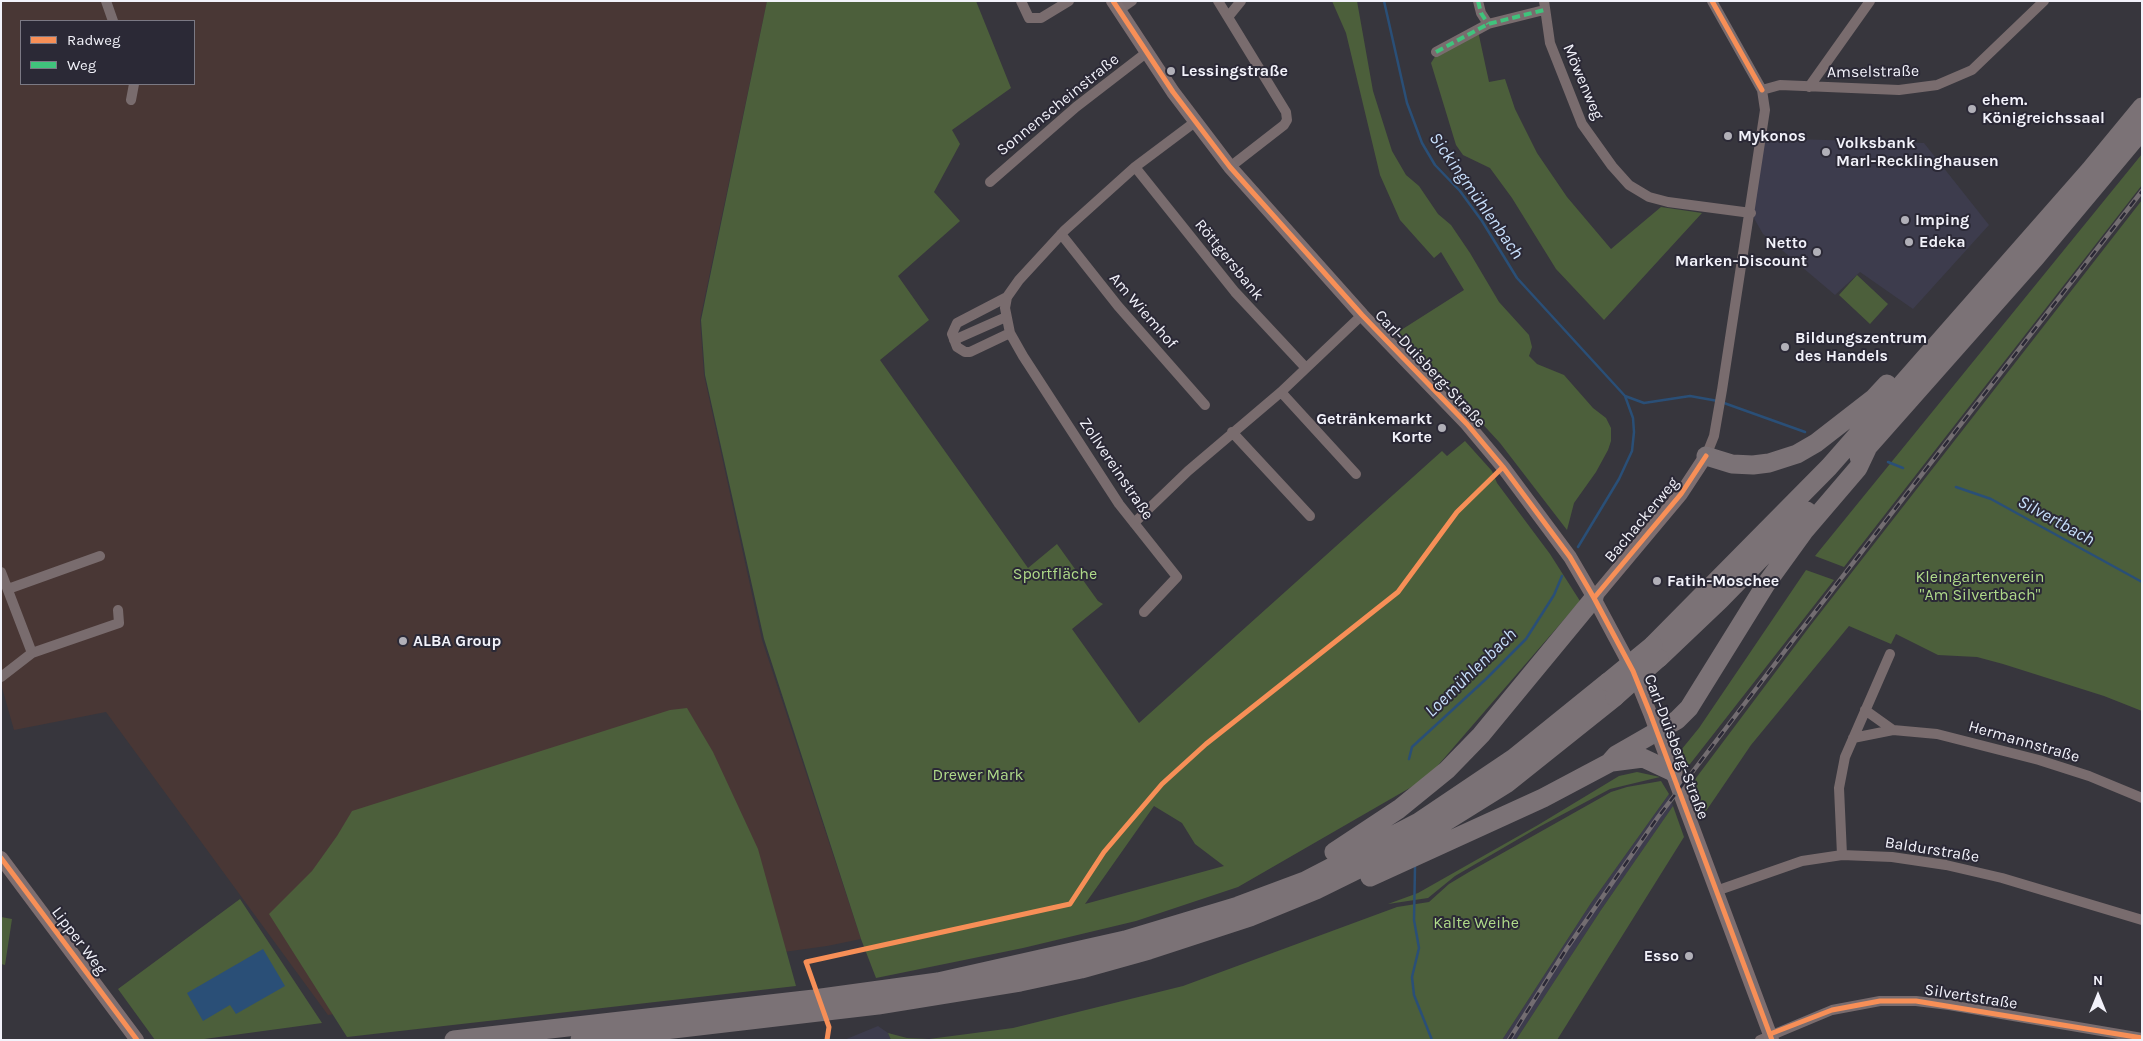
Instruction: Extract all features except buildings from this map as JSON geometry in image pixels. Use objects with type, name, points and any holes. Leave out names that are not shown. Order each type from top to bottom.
[{"type":"highway","points":[[1656,651],[1829,467],[2031,237],[2142,107]]},
{"type":"highway","points":[[580,1040],[816,1006],[1029,980],[1081,969],[1250,918],[1316,890],[1382,858],[1445,822],[1506,784],[1656,651],[1720,600],[1867,449],[2036,258],[2142,130]]},
{"type":"highway","points":[[1706,456],[1732,464],[1770,463],[1797,454],[1816,443],[1874,398],[2012,250],[2031,237]]},
{"type":"highway","points":[[1609,763],[1616,755],[1677,720],[1689,708],[1766,584],[1805,530],[1858,468],[1867,449]]},
{"type":"highway","points":[[1238,906],[1252,893],[1313,864],[1352,842],[1399,809],[1447,770],[1487,728],[1594,598]]},
{"type":"highway","points":[[876,998],[938,982],[1028,964],[1125,940],[1238,906],[1305,881],[1419,822],[1612,689]]},
{"type":"highway","points":[[1149,950],[1182,948],[1279,914],[1387,870],[1534,802],[1609,763],[1643,758],[1673,772]]},
{"type":"highway","points":[[454,1040],[816,1006]]},
{"type":"main road","name":"Carl-Duisberg-Straße","points":[[1116,6],[1195,122],[1230,167],[1362,315],[1467,424],[1503,467],[1546,524],[1594,598],[1633,671],[1658,732],[1767,1038]]},
{"type":"main road","name":"Bachackerweg","points":[[1594,598],[1685,488],[1706,456]]},
{"type":"main road","name":"Lipper Weg","points":[[1,858],[137,1040]]},
{"type":"street","points":[[106,1],[113,20]]},
{"type":"street","points":[[1021,1],[1029,18],[1041,18],[1069,1]]},
{"type":"street","points":[[1116,6],[1132,1]]},
{"type":"street","points":[[1218,1],[1286,112],[1287,120],[1284,125],[1230,167]]},
{"type":"street","points":[[1228,17],[1241,1]]},
{"type":"street","points":[[1478,1],[1481,14],[1488,24]]},
{"type":"street","name":"Bachackerweg","points":[[1706,456],[1714,436],[1722,390],[1751,213],[1765,110],[1762,90],[1712,1]]},
{"type":"street","points":[[1809,87],[1870,1]]},
{"type":"street","name":"Amselstraße","points":[[1762,90],[1780,85],[1899,90],[1937,85],[1972,70],[2044,1]]},
{"type":"street","points":[[1436,52],[1488,24],[1544,6]]},
{"type":"street","name":"Möwenweg","points":[[1544,6],[1550,43],[1558,68],[1582,124],[1612,166],[1629,185],[1649,197],[1668,202],[1751,213]]},
{"type":"street","name":"Sonnenscheinstraße","points":[[990,182],[1076,107],[1146,52]]},
{"type":"street","points":[[131,100],[134,85]]},
{"type":"street","points":[[1010,334],[970,352],[960,350],[952,334],[956,323],[1006,297],[1060,234],[1135,167],[1195,122]]},
{"type":"street","name":"Röttgersbank","points":[[1135,167],[1249,308],[1305,367]]},
{"type":"street","name":"Am Wiemhof","points":[[1060,234],[1118,306],[1205,405]]},
{"type":"street","name":"Zollvereinstraße","points":[[1006,297],[1006,317],[1010,334],[1027,362],[1134,524],[1177,577],[1144,612]]},
{"type":"street","points":[[1134,524],[1232,432],[1280,392],[1362,315]]},
{"type":"street","points":[[954,340],[1006,317]]},
{"type":"street","points":[[1280,392],[1356,474]]},
{"type":"street","points":[[1232,432],[1310,516]]},
{"type":"street","points":[[8,589],[100,556]]},
{"type":"street","points":[[1,572],[32,653]]},
{"type":"street","points":[[1,677],[32,653],[119,623],[118,610]]},
{"type":"street","points":[[1842,855],[1839,788],[1845,757],[1890,654]]},
{"type":"street","points":[[1865,710],[1893,730]]},
{"type":"street","name":"Hermannstraße","points":[[1853,738],[1893,730],[1937,734],[2039,760],[2089,776],[2142,798]]},
{"type":"street","name":"Baldurstraße","points":[[1716,891],[1802,861],[1842,855],[1892,856],[1946,865],[2002,878],[2142,920]]},
{"type":"street","name":"Silvertstraße","points":[[1767,1038],[1832,1010],[1880,1001],[1916,1001],[2142,1038]]},
{"type":"shaded area","points":[[1,1],[767,1],[700,320],[704,375],[762,640],[861,939],[827,946],[328,1015],[106,712],[14,730],[1,684]]},
{"type":"shaded area","points":[[1762,138],[1924,143],[1989,225],[1913,309],[1860,272],[1835,295],[1763,234],[1751,213]]},
{"type":"shaded area","points":[[1669,794],[1673,806],[1601,910],[1516,1040],[1502,1040],[1591,903]]},
{"type":"shaded area","points":[[878,1026],[888,1033],[891,1040],[844,1040]]},
{"type":"green space","name":"Drewer Mark","points":[[767,1],[976,1],[1011,88],[952,130],[960,144],[934,192],[960,221],[898,276],[929,320],[880,360],[1028,568],[1057,544],[1098,601],[1103,604],[1072,629],[1139,723],[1442,451],[1447,456],[1465,441],[1492,471],[1497,483],[1550,554],[1580,601],[1427,778],[1238,887],[1136,921],[1023,948],[876,978],[861,939],[764,639],[705,375],[701,320]],"holes":[[[1154,806],[1182,823],[1195,844],[1224,866],[1085,904]]]},
{"type":"green space","points":[[1332,1],[1357,1],[1373,91],[1392,151],[1406,175],[1419,186],[1438,214],[1451,225],[1499,302],[1529,335],[1532,347],[1529,356],[1537,364],[1564,375],[1593,408],[1606,418],[1611,428],[1611,441],[1608,450],[1596,472],[1574,503],[1567,530],[1500,443],[1398,332],[1464,290],[1441,252],[1434,258],[1400,220],[1380,175],[1346,33]]},
{"type":"green space","points":[[1478,31],[1489,82],[1505,79],[1515,109],[1537,153],[1567,197],[1611,249],[1661,207],[1702,213],[1604,320],[1556,269],[1512,198],[1490,168],[1463,155],[1456,145],[1431,63],[1436,55]]},
{"type":"green space","points":[[2142,154],[2142,185],[1844,567],[1815,556]]},
{"type":"green space","name":"Kleingartenverein \"Am Silvertbach\"","points":[[2142,200],[2142,711],[2104,696],[2003,664],[1977,657],[1938,655],[1896,634],[1891,644],[1849,626],[1751,745],[1702,817],[1690,786],[1810,626]]},
{"type":"green space","points":[[1857,275],[1888,304],[1870,324],[1839,295]]},
{"type":"green space","points":[[1806,570],[1834,580],[1683,773],[1677,755],[1699,728]]},
{"type":"green space","points":[[687,708],[713,752],[758,849],[796,986],[347,1037],[269,914],[312,871],[352,811],[670,710]]},
{"type":"green space","points":[[1637,772],[1660,777],[1610,789],[1539,827],[1455,876],[1428,898],[1388,904],[1418,893],[1538,825],[1619,776]]},
{"type":"green space","name":"Kalte Weihe","points":[[1661,781],[1669,794],[1591,903],[1502,1040],[891,1040],[888,1033],[907,1038],[929,1039],[1013,1028],[1183,986],[1397,907],[1429,902],[1449,884],[1611,792]]},
{"type":"green space","points":[[1673,806],[1684,837],[1557,1040],[1516,1040],[1601,910]]},
{"type":"green space","points":[[240,899],[322,1023],[197,1040],[155,1040],[118,989]]},
{"type":"green space","points":[[1,917],[12,919],[5,965],[1,964]]},
{"type":"water","points":[[263,949],[285,986],[236,1014],[230,1005],[203,1021],[187,993]]},
{"type":"waterway","name":"Sickingmühlenbach","points":[[1384,1],[1407,103],[1422,143],[1435,165],[1460,191],[1482,221],[1517,278],[1625,396],[1633,418],[1632,451],[1619,479],[1578,547]]},
{"type":"waterway","name":"Silvertbach","points":[[1625,396],[1644,403],[1690,396],[1718,401]]},
{"type":"waterway","name":"Silvertbach","points":[[1724,403],[1805,432]]},
{"type":"waterway","name":"Silvertbach","points":[[1888,462],[1903,468]]},
{"type":"waterway","name":"Silvertbach","points":[[1956,487],[1991,499],[2142,582]]},
{"type":"waterway","name":"Loemühlenbach","points":[[1409,759],[1412,747],[1486,679],[1526,639],[1554,595],[1562,576]]},
{"type":"waterway","name":"Loemühlenbach","points":[[1415,867],[1414,920],[1419,948],[1412,977],[1414,995],[1432,1040]]},
{"type":"railway","points":[[1509,1040],[1567,948],[1658,817],[2142,191]]},
{"type":"marked path","points":[[1478,1],[1481,13],[1488,24]]},
{"type":"marked path","points":[[1436,52],[1488,24],[1544,10]]},
{"type":"cycle path","points":[[1113,1],[1173,92],[1230,167],[1362,315],[1467,424],[1503,467],[1570,557],[1633,671],[1772,1040]]},
{"type":"cycle path","points":[[1712,1],[1762,90]]},
{"type":"cycle path","points":[[1594,598],[1681,494],[1706,456]]},
{"type":"cycle path","points":[[827,1040],[829,1027],[806,962],[1070,904],[1104,852],[1162,784],[1206,744],[1398,592],[1457,512],[1503,467]]},
{"type":"cycle path","points":[[1,858],[137,1040]]},
{"type":"cycle path","points":[[1770,1034],[1832,1010],[1880,1001],[1916,1001],[2142,1038]]},
{"type":"place","name":"Lessingstraße","points":[[1171,71]]},
{"type":"place","name":"ehem. Königreichssaal","points":[[1972,109]]},
{"type":"place","name":"Mykonos","points":[[1728,136]]},
{"type":"place","name":"Volksbank Marl-Recklinghausen","points":[[1826,152]]},
{"type":"place","name":"Imping","points":[[1905,220]]},
{"type":"place","name":"Edeka","points":[[1909,242]]},
{"type":"place","name":"Netto Marken-Discount","points":[[1817,252]]},
{"type":"place","name":"Bildungszentrum des Handels","points":[[1785,347]]},
{"type":"place","name":"Getränkemarkt Korte","points":[[1442,428]]},
{"type":"place","name":"Fatih-Moschee","points":[[1657,581]]},
{"type":"place","name":"ALBA Group","points":[[403,641]]},
{"type":"place","name":"Esso","points":[[1689,956]]},
{"type":"park label","name":"Sportfläche","points":[[1055,574]]}]
